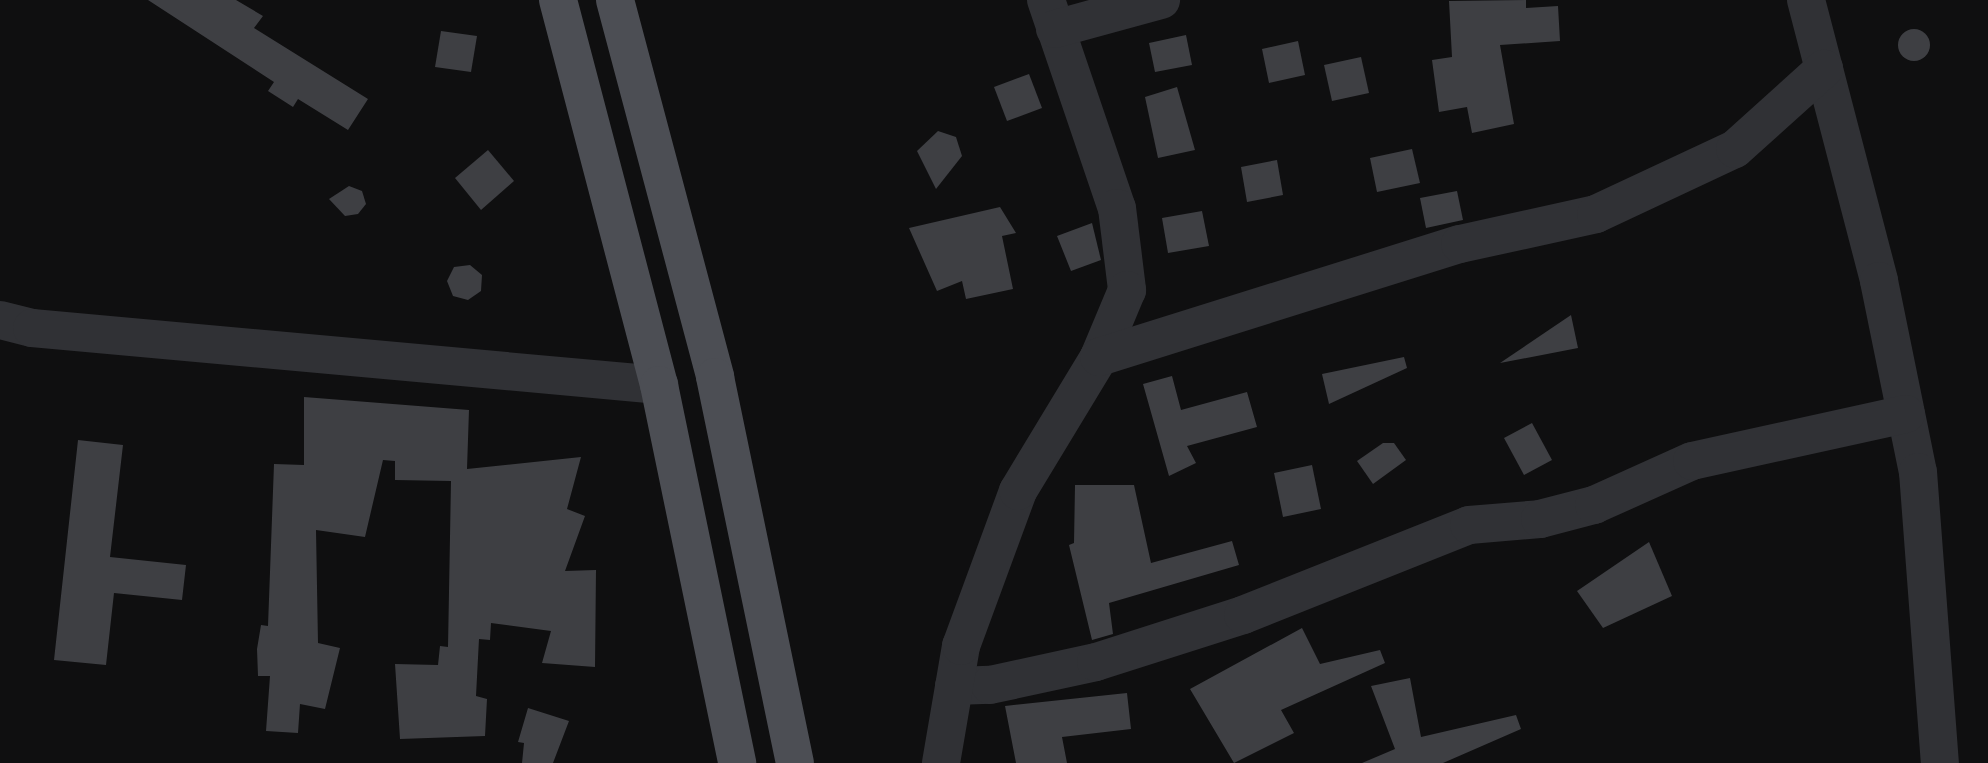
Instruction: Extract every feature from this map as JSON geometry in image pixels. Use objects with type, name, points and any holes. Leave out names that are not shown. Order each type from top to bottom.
[{"type":"main road","points":[[558,0],[659,385],[737,763]]},
{"type":"main road","points":[[615,0],[715,377],[795,763]]},
{"type":"street","points":[[941,763],[961,646],[1018,491],[1099,357],[1127,290],[1116,208],[1050,14],[1161,0]]},
{"type":"street","points":[[1806,0],[1918,472],[1940,763]]},
{"type":"street","points":[[1099,357],[1460,244],[1596,214],[1735,149],[1824,69]]},
{"type":"street","points":[[0,320],[32,328],[659,385]]},
{"type":"street","points":[[954,686],[990,685],[1096,662],[1243,614],[1469,525],[1581,509],[1692,461],[1906,414]]},
{"type":"building","points":[[148,0],[236,0],[263,16],[254,28],[368,99],[348,130],[298,99],[293,107],[268,91],[274,82]]},
{"type":"building","points":[[1526,0],[1526,8],[1558,6],[1560,41],[1500,45],[1514,124],[1472,133],[1467,107],[1439,112],[1432,60],[1452,57],[1449,1]]},
{"type":"building","points":[[1914,29],[1925,34],[1930,45],[1925,56],[1914,61],[1903,56],[1898,45],[1903,34]]},
{"type":"building","points":[[441,31],[477,36],[471,72],[435,67]]},
{"type":"building","points":[[1186,35],[1192,65],[1155,72],[1149,43]]},
{"type":"building","points":[[1298,41],[1305,75],[1269,83],[1262,49]]},
{"type":"building","points":[[1361,57],[1369,93],[1332,101],[1324,65]]},
{"type":"building","points":[[1029,74],[1042,108],[1007,121],[994,87]]},
{"type":"building","points":[[1177,87],[1195,150],[1158,158],[1145,97]]},
{"type":"building","points":[[938,131],[956,137],[962,156],[936,189],[917,151]]},
{"type":"building","points":[[1412,149],[1420,183],[1377,192],[1370,158]]},
{"type":"building","points":[[488,150],[514,181],[481,210],[455,178]]},
{"type":"building","points":[[1277,160],[1283,195],[1247,202],[1241,167]]},
{"type":"building","points":[[349,186],[362,191],[366,204],[358,214],[345,216],[329,199]]},
{"type":"building","points":[[1457,191],[1463,220],[1426,228],[1420,198]]},
{"type":"building","points":[[1000,207],[1016,233],[1002,236],[1013,289],[966,299],[962,281],[937,291],[909,228]]},
{"type":"building","points":[[1202,211],[1209,246],[1168,253],[1162,218]]},
{"type":"building","points":[[1092,223],[1101,260],[1071,271],[1057,236]]},
{"type":"building","points":[[470,265],[482,275],[481,291],[468,300],[453,296],[447,281],[454,267]]},
{"type":"building","points":[[1571,315],[1578,348],[1500,363]]},
{"type":"building","points":[[1404,357],[1407,368],[1329,404],[1322,374]]},
{"type":"building","points":[[1172,376],[1181,410],[1247,392],[1257,427],[1187,446],[1196,463],[1169,476],[1143,384]]},
{"type":"building","points":[[304,397],[469,410],[467,469],[581,457],[567,509],[585,516],[565,571],[596,570],[595,667],[542,663],[551,631],[491,623],[490,640],[479,639],[476,696],[487,699],[485,736],[400,739],[395,664],[438,665],[440,646],[448,647],[451,481],[395,480],[395,461],[383,460],[365,537],[316,530],[318,643],[340,648],[325,709],[300,704],[298,733],[266,731],[270,676],[258,676],[257,649],[261,625],[268,626],[274,464],[304,465]]},
{"type":"building","points":[[1532,423],[1552,460],[1524,475],[1504,438]]},
{"type":"building","points":[[78,440],[123,445],[110,557],[186,565],[182,600],[114,593],[106,665],[54,660]]},
{"type":"building","points":[[1383,443],[1394,443],[1406,460],[1373,484],[1357,461]]},
{"type":"building","points":[[1312,465],[1321,509],[1283,517],[1274,473]]},
{"type":"building","points":[[1075,485],[1134,485],[1151,563],[1232,541],[1239,565],[1109,603],[1113,634],[1092,640],[1069,545],[1074,543]]},
{"type":"building","points":[[1649,542],[1672,596],[1603,628],[1577,591]]},
{"type":"building","points":[[1302,628],[1320,664],[1380,650],[1385,663],[1281,710],[1294,733],[1234,763],[1190,689]]},
{"type":"building","points":[[1410,678],[1421,737],[1516,715],[1521,729],[1443,763],[1362,763],[1395,749],[1371,686]]},
{"type":"building","points":[[1127,693],[1131,729],[1062,737],[1067,763],[1016,763],[1005,706]]},
{"type":"building","points":[[528,708],[569,721],[553,763],[522,763],[524,743],[518,742]]}]
